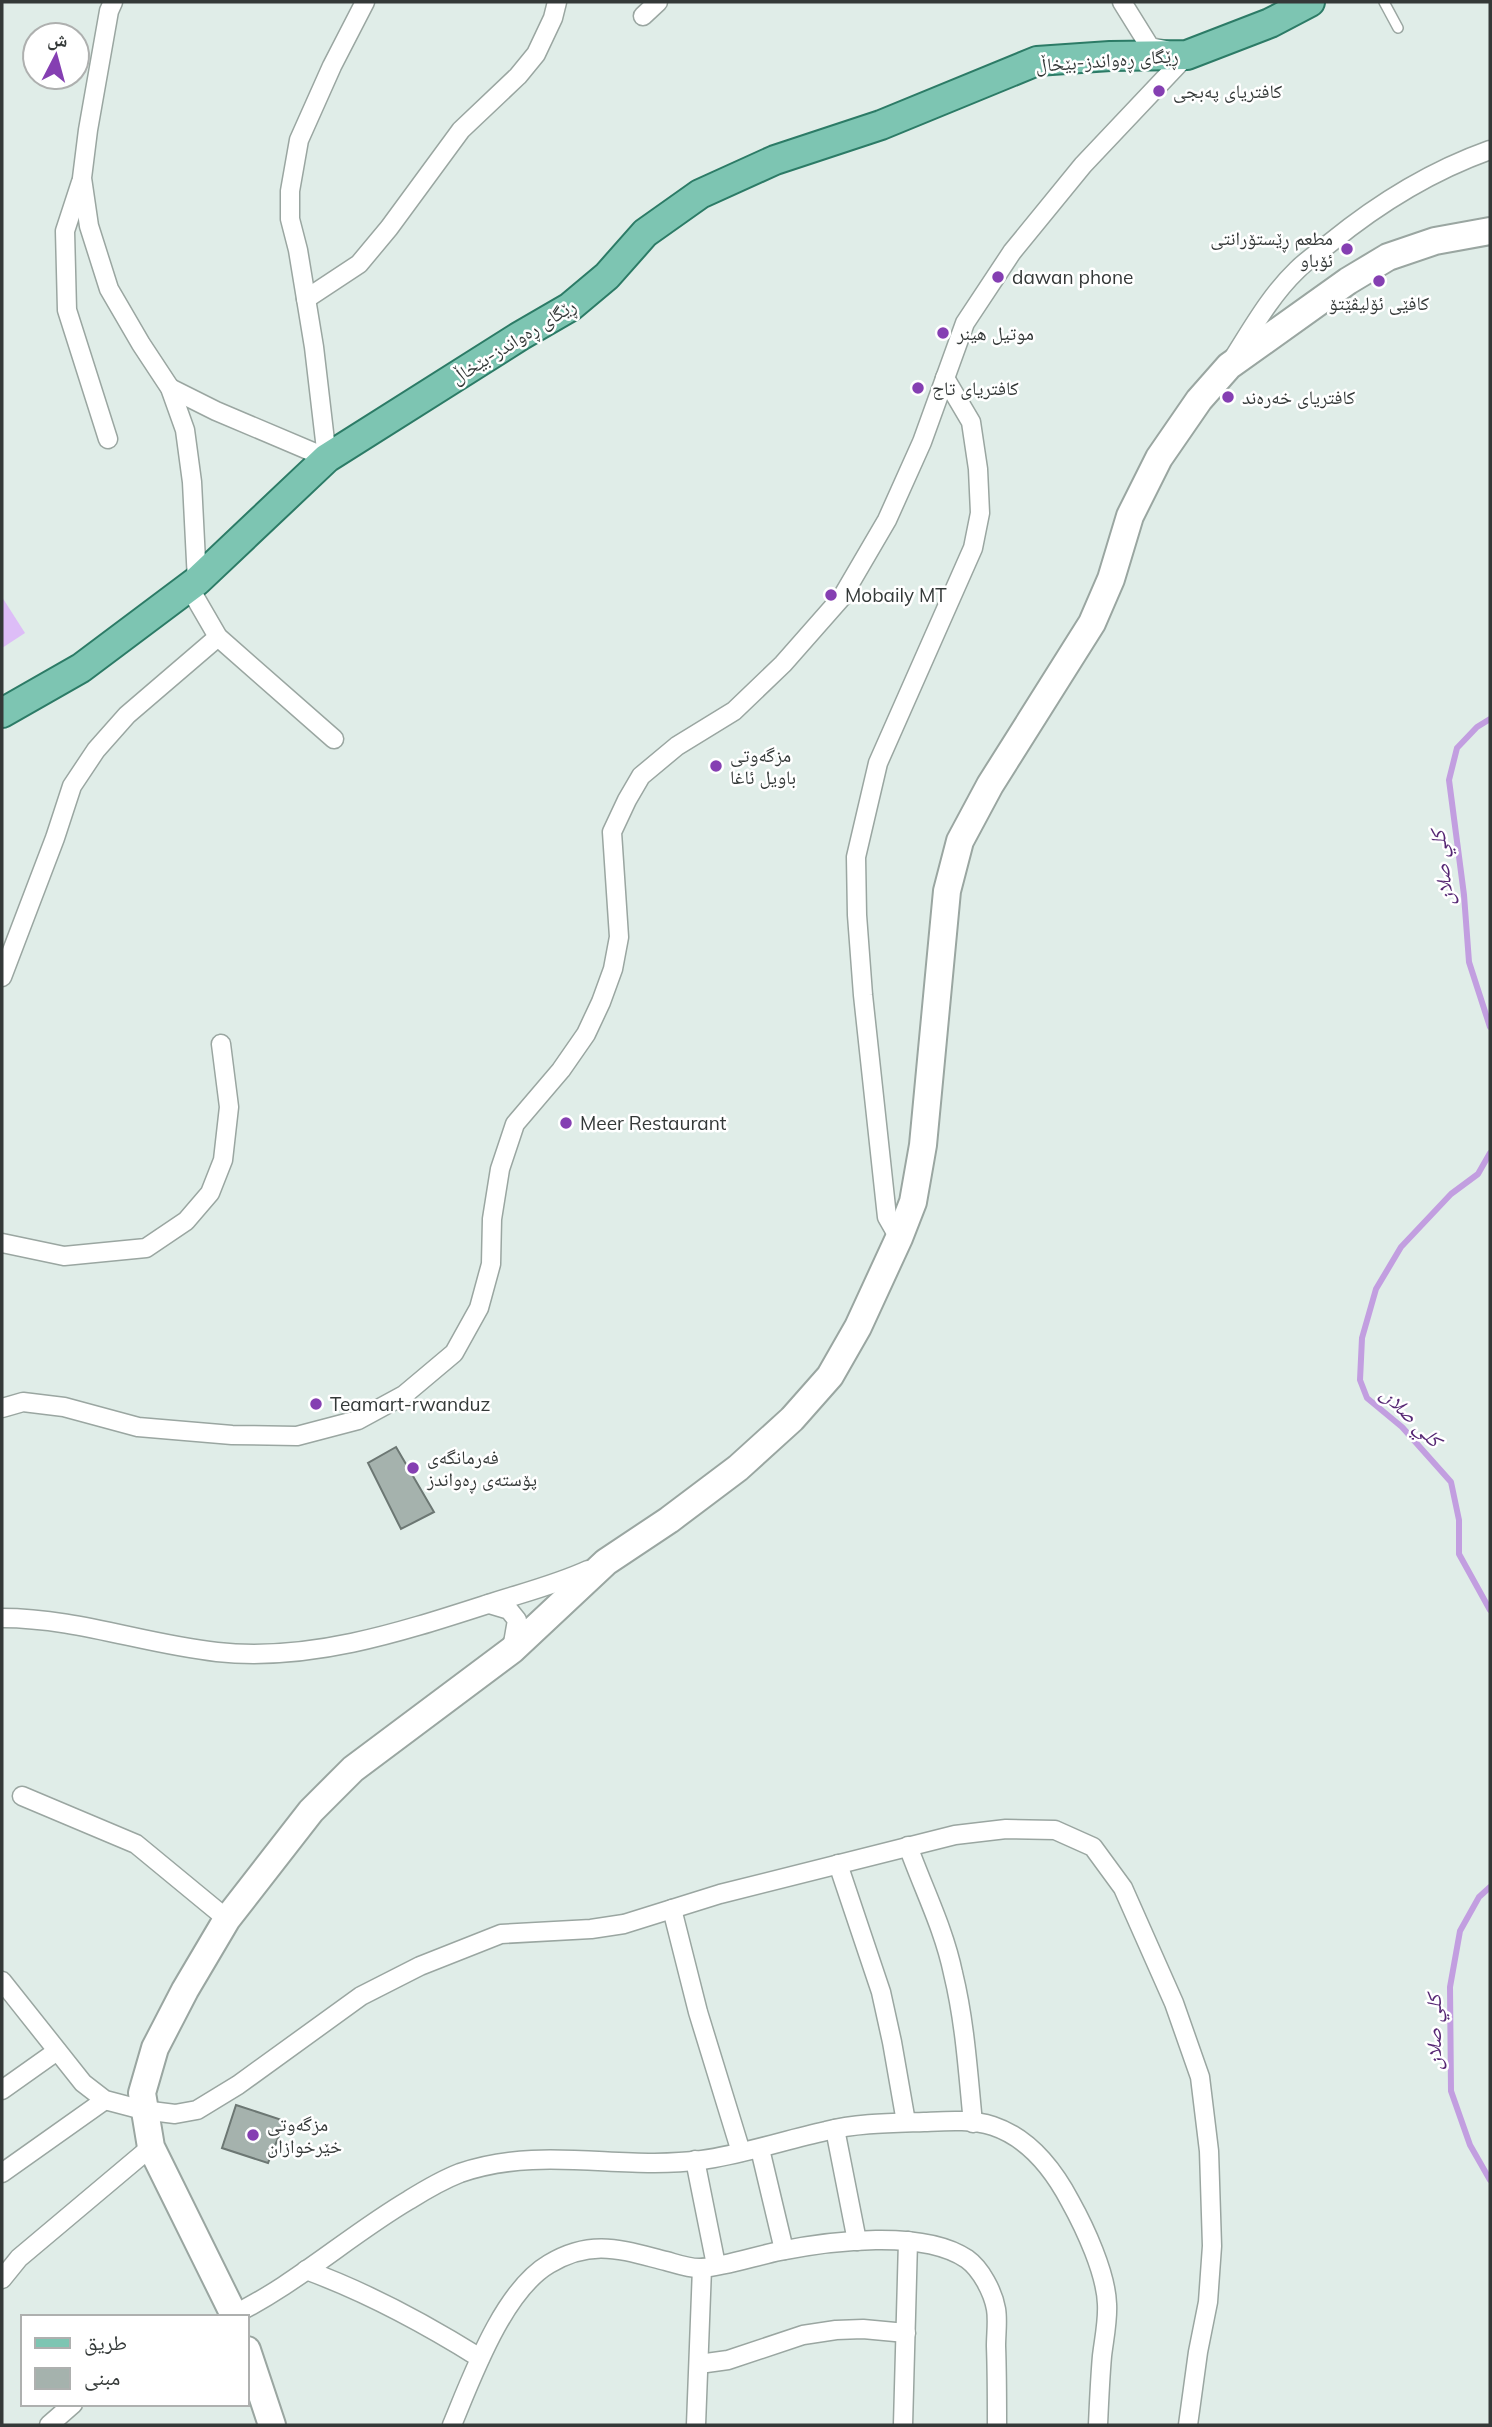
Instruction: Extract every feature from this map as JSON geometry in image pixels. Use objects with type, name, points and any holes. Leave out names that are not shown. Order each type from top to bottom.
[{"type":"main road","name":"ڕێگای ڕەواندز-بێخاڵ","points":[[2,713],[81,668],[193,584],[327,458],[570,307],[607,276],[645,233],[700,194],[775,160],[881,125],[1037,61],[1187,55],[1270,23],[1310,2]]},
{"type":"street","points":[[108,439],[67,310],[65,231],[82,178],[97,77],[113,2]]},
{"type":"street","points":[[327,458],[306,299],[290,219],[290,191],[299,140],[332,66],[365,2]]},
{"type":"street","points":[[306,299],[359,264],[461,130],[518,76],[536,54],[553,18],[557,2]]},
{"type":"street","points":[[643,16],[658,2]]},
{"type":"street","points":[[1122,2],[1150,47],[1187,55]]},
{"type":"street","points":[[2,1408],[23,1402],[64,1407],[138,1427],[232,1435],[297,1436],[358,1420],[404,1395],[454,1353],[479,1308],[491,1264],[492,1219],[500,1169],[515,1124],[561,1070],[586,1034],[613,969],[619,937],[612,832],[627,800],[641,776],[677,746],[734,710],[754,692],[783,664],[842,597],[887,520],[922,442],[965,323],[1012,252],[1083,165],[1187,55]]},
{"type":"street","points":[[233,2315],[151,2147],[144,2110],[142,2093],[155,2048],[184,1990],[227,1919],[311,1811],[353,1769],[512,1650],[606,1562],[669,1520],[738,1468],[792,1419],[830,1376],[858,1327],[913,1202],[923,1144],[947,891],[960,841],[990,785],[1092,623],[1111,579],[1130,516],[1159,458],[1199,400],[1229,366],[1259,316],[1296,270],[1353,224],[1405,188],[1457,161],[1490,150]]},
{"type":"street","points":[[82,178],[89,226],[110,289],[141,344],[170,387],[185,430],[192,482],[193,584],[218,637],[334,739]]},
{"type":"street","points":[[1229,366],[1348,281],[1388,257],[1435,241],[1490,231]]},
{"type":"street","points":[[899,1238],[887,1217],[863,995],[856,857],[878,763],[973,548],[979,502],[978,469],[971,422],[945,378]]},
{"type":"street","points":[[170,387],[216,411],[327,458]]},
{"type":"street","points":[[2,976],[72,786],[96,750],[127,715],[218,637]]},
{"type":"street","points":[[2,1243],[64,1256],[146,1248],[186,1221],[210,1193],[223,1160],[229,1107],[221,1044]]},
{"type":"street","points":[[2,1618],[37,1618],[217,1652],[271,1654],[376,1638],[427,1625],[556,1584],[606,1562]]},
{"type":"street","points":[[489,1604],[509,1610],[517,1620],[512,1650]]},
{"type":"street","points":[[22,1796],[136,1844],[227,1919]]},
{"type":"street","points":[[2,1980],[83,2083],[105,2100],[144,2110],[175,2114],[197,2110],[238,2085],[361,1996],[420,1966],[471,1945],[511,1933],[591,1929],[624,1924],[838,1864],[955,1835],[1006,1829],[1055,1829],[1093,1847],[1123,1888],[1174,2003],[1200,2077],[1209,2151],[1212,2246],[1208,2302],[1188,2425]]},
{"type":"street","points":[[908,1846],[954,1973],[973,2123]]},
{"type":"street","points":[[838,1864],[881,1992],[906,2122]]},
{"type":"street","points":[[672,1909],[698,2012],[741,2152]]},
{"type":"street","points":[[2,2090],[57,2050]]},
{"type":"street","points":[[2,2173],[105,2100]]},
{"type":"street","points":[[235,2315],[306,2270],[387,2213],[461,2173],[506,2162],[548,2158],[652,2162],[695,2160],[760,2149],[835,2129],[960,2120],[994,2127],[1027,2145],[1055,2173],[1082,2223],[1098,2263],[1107,2303],[1098,2425]]},
{"type":"street","points":[[835,2129],[857,2241]]},
{"type":"street","points":[[2,2279],[19,2258],[151,2147]]},
{"type":"street","points":[[760,2149],[784,2250]]},
{"type":"street","points":[[695,2160],[709,2266],[696,2425]]},
{"type":"street","points":[[452,2425],[480,2358],[521,2288],[548,2264],[578,2252],[601,2247],[628,2250],[688,2267],[709,2266],[784,2250],[857,2241],[908,2241],[939,2248],[967,2259],[983,2277],[996,2308],[998,2425]]},
{"type":"street","points":[[902,2425],[908,2241]]},
{"type":"street","points":[[306,2270],[384,2302],[426,2324],[480,2358]]},
{"type":"street","points":[[699,2364],[728,2360],[803,2335],[836,2330],[863,2329],[906,2333]]},
{"type":"street","points":[[248,2353],[272,2425]]},
{"type":"street","points":[[49,2425],[71,2406]]},
{"type":"lane","points":[[1384,2],[1398,29]]},
{"type":"shaded area","points":[[2,597],[25,633],[2,648]]},
{"type":"building","points":[[396,1447],[434,1512],[401,1529],[368,1463]]},
{"type":"building","name":"مزگەوتی خێرخوازان","points":[[236,2105],[285,2121],[268,2163],[222,2148]]},
{"type":"waterway","name":"كلي صلان","points":[[1490,719],[1477,727],[1457,748],[1449,780],[1464,895],[1469,962],[1490,1027]]},
{"type":"waterway","name":"كلي صلان","points":[[1490,1153],[1478,1174],[1451,1194],[1401,1247],[1376,1289],[1362,1338],[1360,1380],[1367,1398],[1402,1427],[1451,1482],[1459,1520],[1459,1554],[1490,1610]]},
{"type":"waterway","name":"كلي صلان","points":[[1490,1887],[1479,1897],[1460,1931],[1450,1987],[1451,2091],[1470,2145],[1490,2180]]},
{"type":"place","name":"کافتریای پەبجی","points":[[1159,91]]},
{"type":"place","name":"مطعم ڕێستۆرانتی ئۆباو","points":[[1347,249]]},
{"type":"place","name":"dawan phone","points":[[998,277]]},
{"type":"place","name":"کافێی ئۆلیڤێتۆ","points":[[1379,281]]},
{"type":"place","name":"موتيل هينر","points":[[943,333]]},
{"type":"place","name":"کافتریای تاج","points":[[918,388]]},
{"type":"place","name":"کافتریای خەرەند","points":[[1228,397]]},
{"type":"place","name":"Mobaily MT","points":[[831,595]]},
{"type":"place","name":"مزگەوتی باویل ئاغا","points":[[716,766]]},
{"type":"place","name":"Meer Restaurant","points":[[566,1123]]},
{"type":"place","name":"Teamart-rwanduz","points":[[316,1404]]},
{"type":"place","name":"فەرمانگەی پۆستەی ڕەواندز","points":[[413,1468]]},
{"type":"place","name":"مزگەوتی خێرخوازان","points":[[253,2135]]}]
